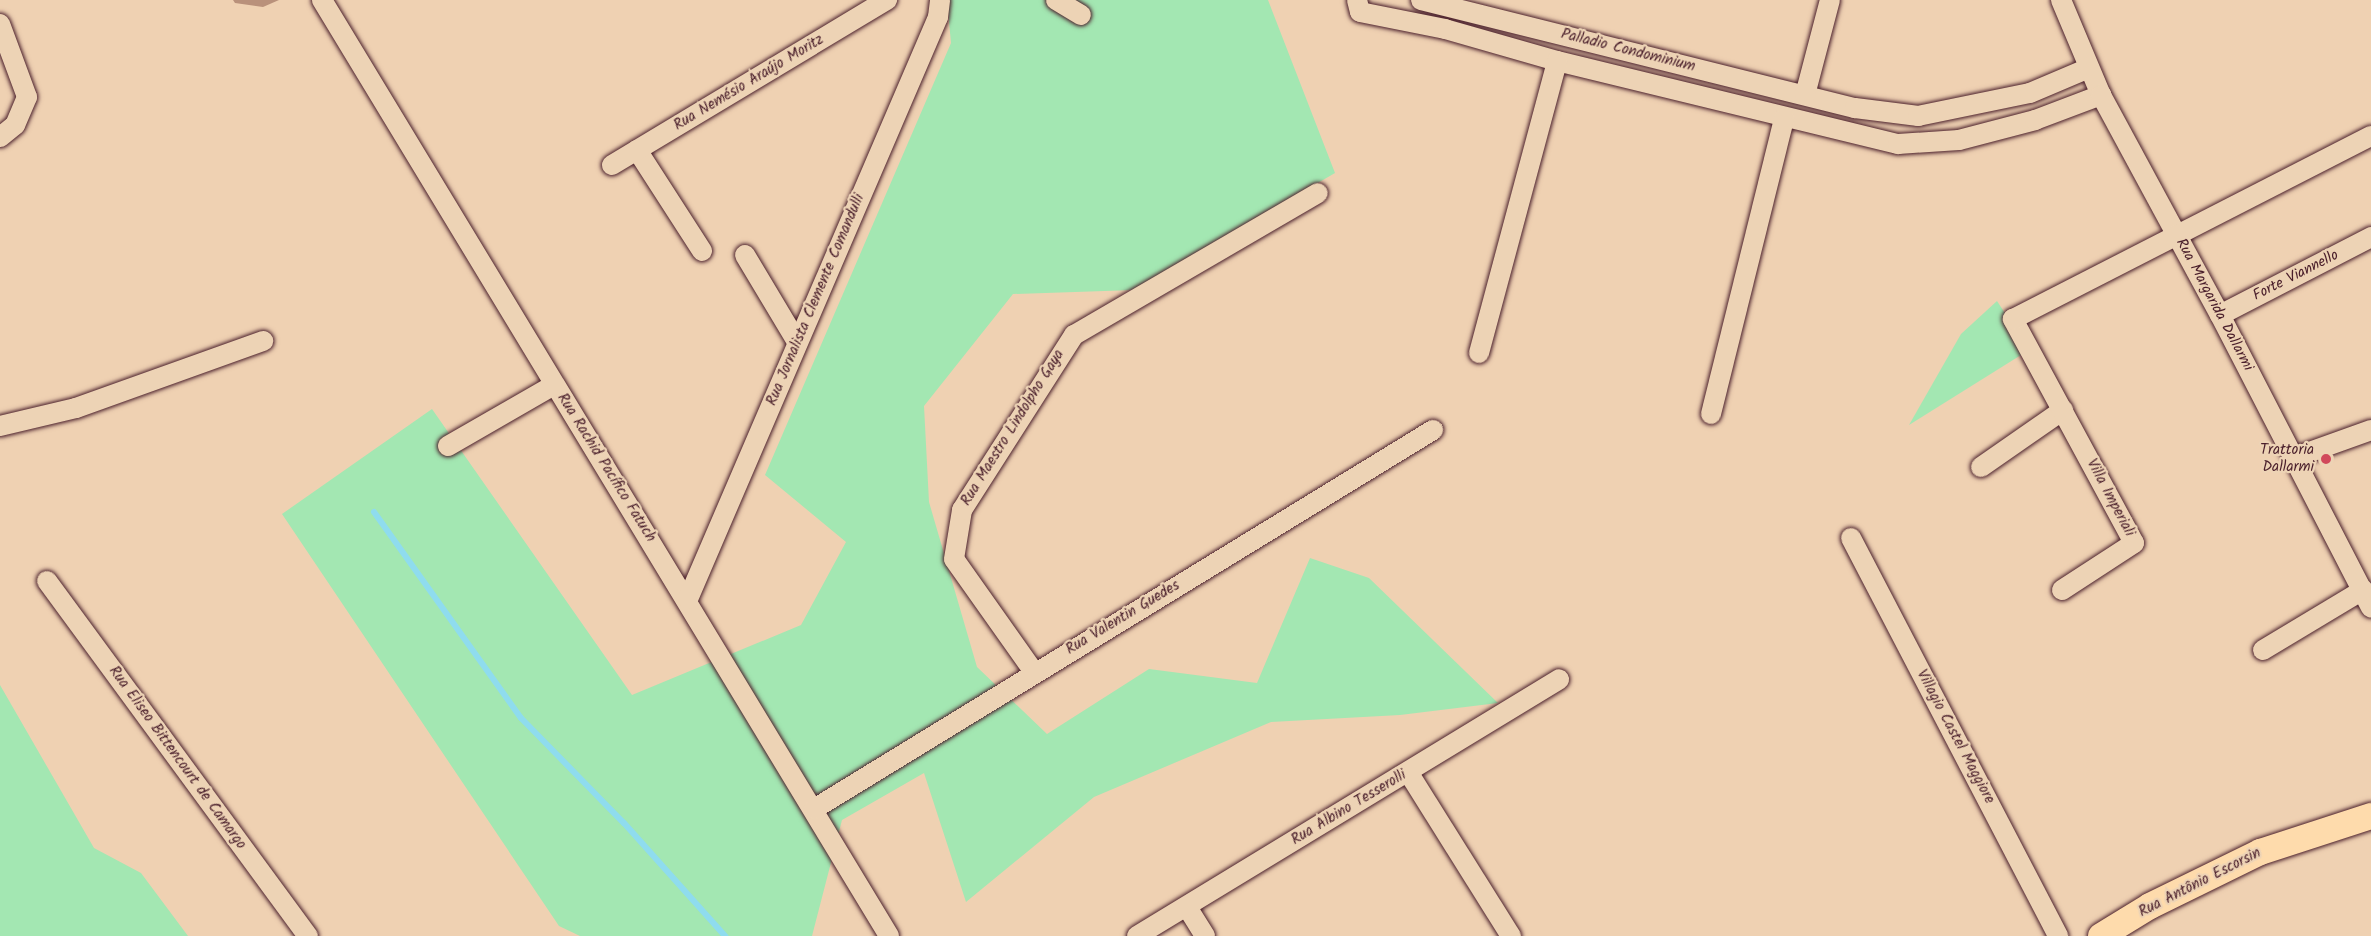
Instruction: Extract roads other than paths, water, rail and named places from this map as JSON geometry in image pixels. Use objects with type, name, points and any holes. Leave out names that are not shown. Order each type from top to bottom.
[{"type":"main road","name":"Rua Antônio Escorsin","points":[[2101,936],[2150,906],[2260,852],[2371,816]]},
{"type":"street","name":"Rua Rachid Pacífico Fatuch","points":[[322,0],[554,385],[688,598],[889,936]]},
{"type":"street","name":"Rua Nemésio Araújo Moritz","points":[[612,165],[887,0]]},
{"type":"street","name":"Rua Jornalista Clemente Comandulli","points":[[688,598],[938,17],[940,0]]},
{"type":"street","points":[[1056,0],[1082,15]]},
{"type":"street","name":"Palladio Condominium","points":[[1357,0],[1360,12],[1445,29],[1557,61],[1681,89],[1784,118],[1898,144],[1959,140],[1994,131],[2101,95]]},
{"type":"street","name":"Palladio Condominium","points":[[1420,0],[1451,3],[1855,108],[1918,116],[2030,93],[2089,68]]},
{"type":"street","points":[[1805,95],[1830,0]]},
{"type":"street","name":"Rua Margarida Dallarmi","points":[[2061,0],[2101,95],[2220,315],[2367,599]]},
{"type":"street","points":[[0,24],[27,97],[15,125],[0,137]]},
{"type":"street","name":"Palladio Condominium","points":[[1479,353],[1557,61]]},
{"type":"street","points":[[1681,89],[1686,65]]},
{"type":"street","points":[[1987,103],[1994,131]]},
{"type":"street","points":[[1710,414],[1784,118]]},
{"type":"street","points":[[2177,236],[2371,136]]},
{"type":"street","points":[[637,150],[702,251]]},
{"type":"street","name":"Rua Maestro Lindolpho Gaya","points":[[1034,672],[954,559],[962,510],[1074,335],[1318,193]]},
{"type":"street","name":"Villa Imperiali","points":[[2062,590],[2134,543],[2013,320],[2177,236]]},
{"type":"street","name":"Forte Viannello","points":[[2220,315],[2371,237]]},
{"type":"street","points":[[745,255],[797,342]]},
{"type":"street","points":[[0,426],[76,408],[263,341]]},
{"type":"street","points":[[448,446],[554,385]]},
{"type":"street","points":[[1981,467],[2063,410]]},
{"type":"street","name":"Rua Valentin Guedes","points":[[814,809],[1034,672],[1433,430]]},
{"type":"street","points":[[2293,458],[2371,430]]},
{"type":"street","name":"Villagio Castel Maggiore","points":[[1851,538],[2058,936]]},
{"type":"street","name":"Rua Eliseo Bittencourt de Camargo","points":[[47,580],[308,936]]},
{"type":"street","points":[[2263,650],[2367,599]]},
{"type":"street","name":"Rua Albino Tesserolli","points":[[1137,936],[1559,679]]},
{"type":"street","points":[[1408,772],[1511,936]]},
{"type":"street","points":[[1187,907],[1205,936]]},
{"type":"waterway","points":[[374,512],[521,718],[624,823],[725,936]]},
{"type":"place","name":"Trattoria Dallarmi","points":[[2326,459]]}]
